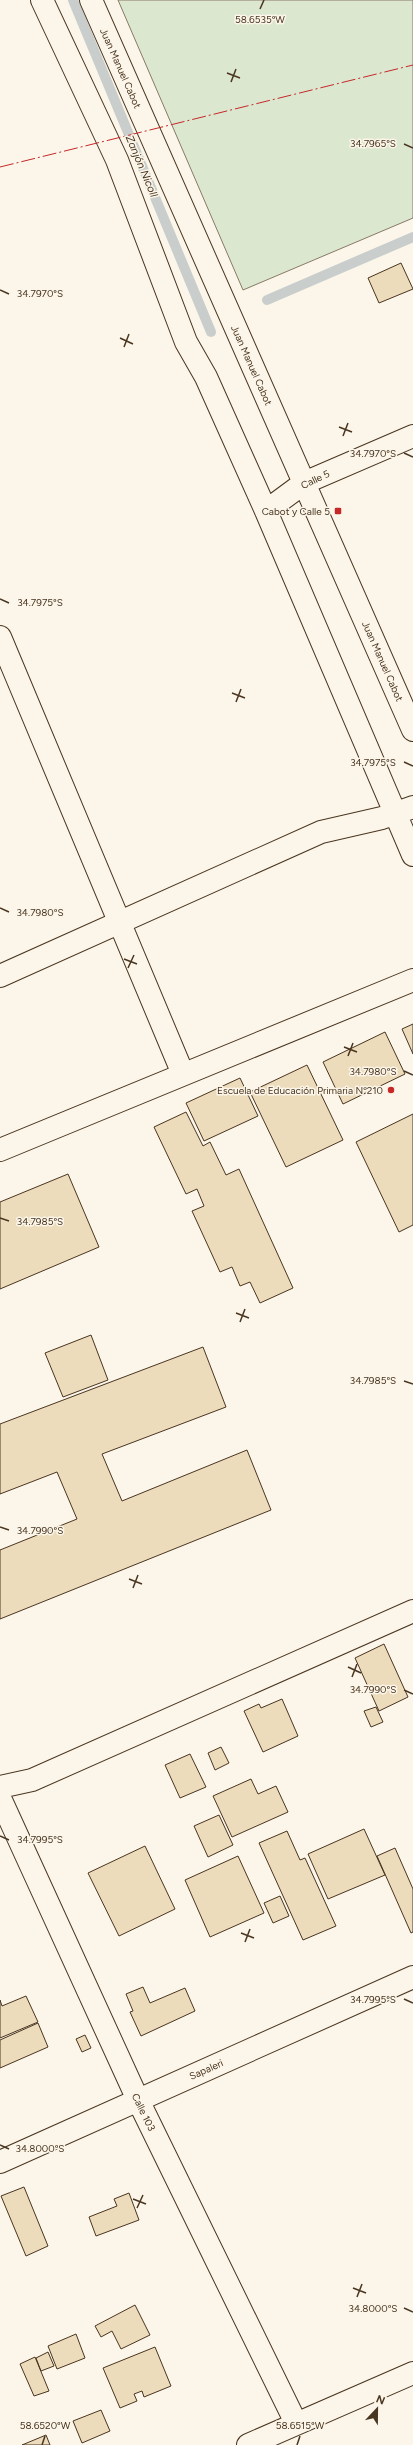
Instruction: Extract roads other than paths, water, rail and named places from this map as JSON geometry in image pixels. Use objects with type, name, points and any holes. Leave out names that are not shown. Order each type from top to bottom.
[{"type":"street","points":[[42,0],[117,160],[186,342],[206,377],[404,810],[413,855]]},
{"type":"street","name":"Juan Manuel Cabot","points":[[91,0],[413,730]]},
{"type":"street","name":"Calle 5","points":[[266,511],[304,483],[413,436]]},
{"type":"street","points":[[0,637],[183,1074]]},
{"type":"street","points":[[0,976],[321,832],[404,810]]},
{"type":"street","points":[[0,1150],[413,980]]},
{"type":"street","points":[[0,1787],[32,1780],[413,1611]]},
{"type":"street","name":"Calle 103","points":[[0,1798],[138,2100],[296,2423]]},
{"type":"street","name":"Sapaleri","points":[[0,2162],[413,1977]]},
{"type":"street","points":[[248,2445],[413,2373]]},
{"type":"waterway","name":"Zanjón Nicoll","points":[[73,0],[211,332]]},
{"type":"waterway","name":"Zanjón Nicoll","points":[[267,300],[413,237]]},
{"type":"place","name":"Cabot y Calle 5","points":[[338,511]]},
{"type":"place","name":"Escuela de Educación Primaria Nº210","points":[[391,1090]]}]
